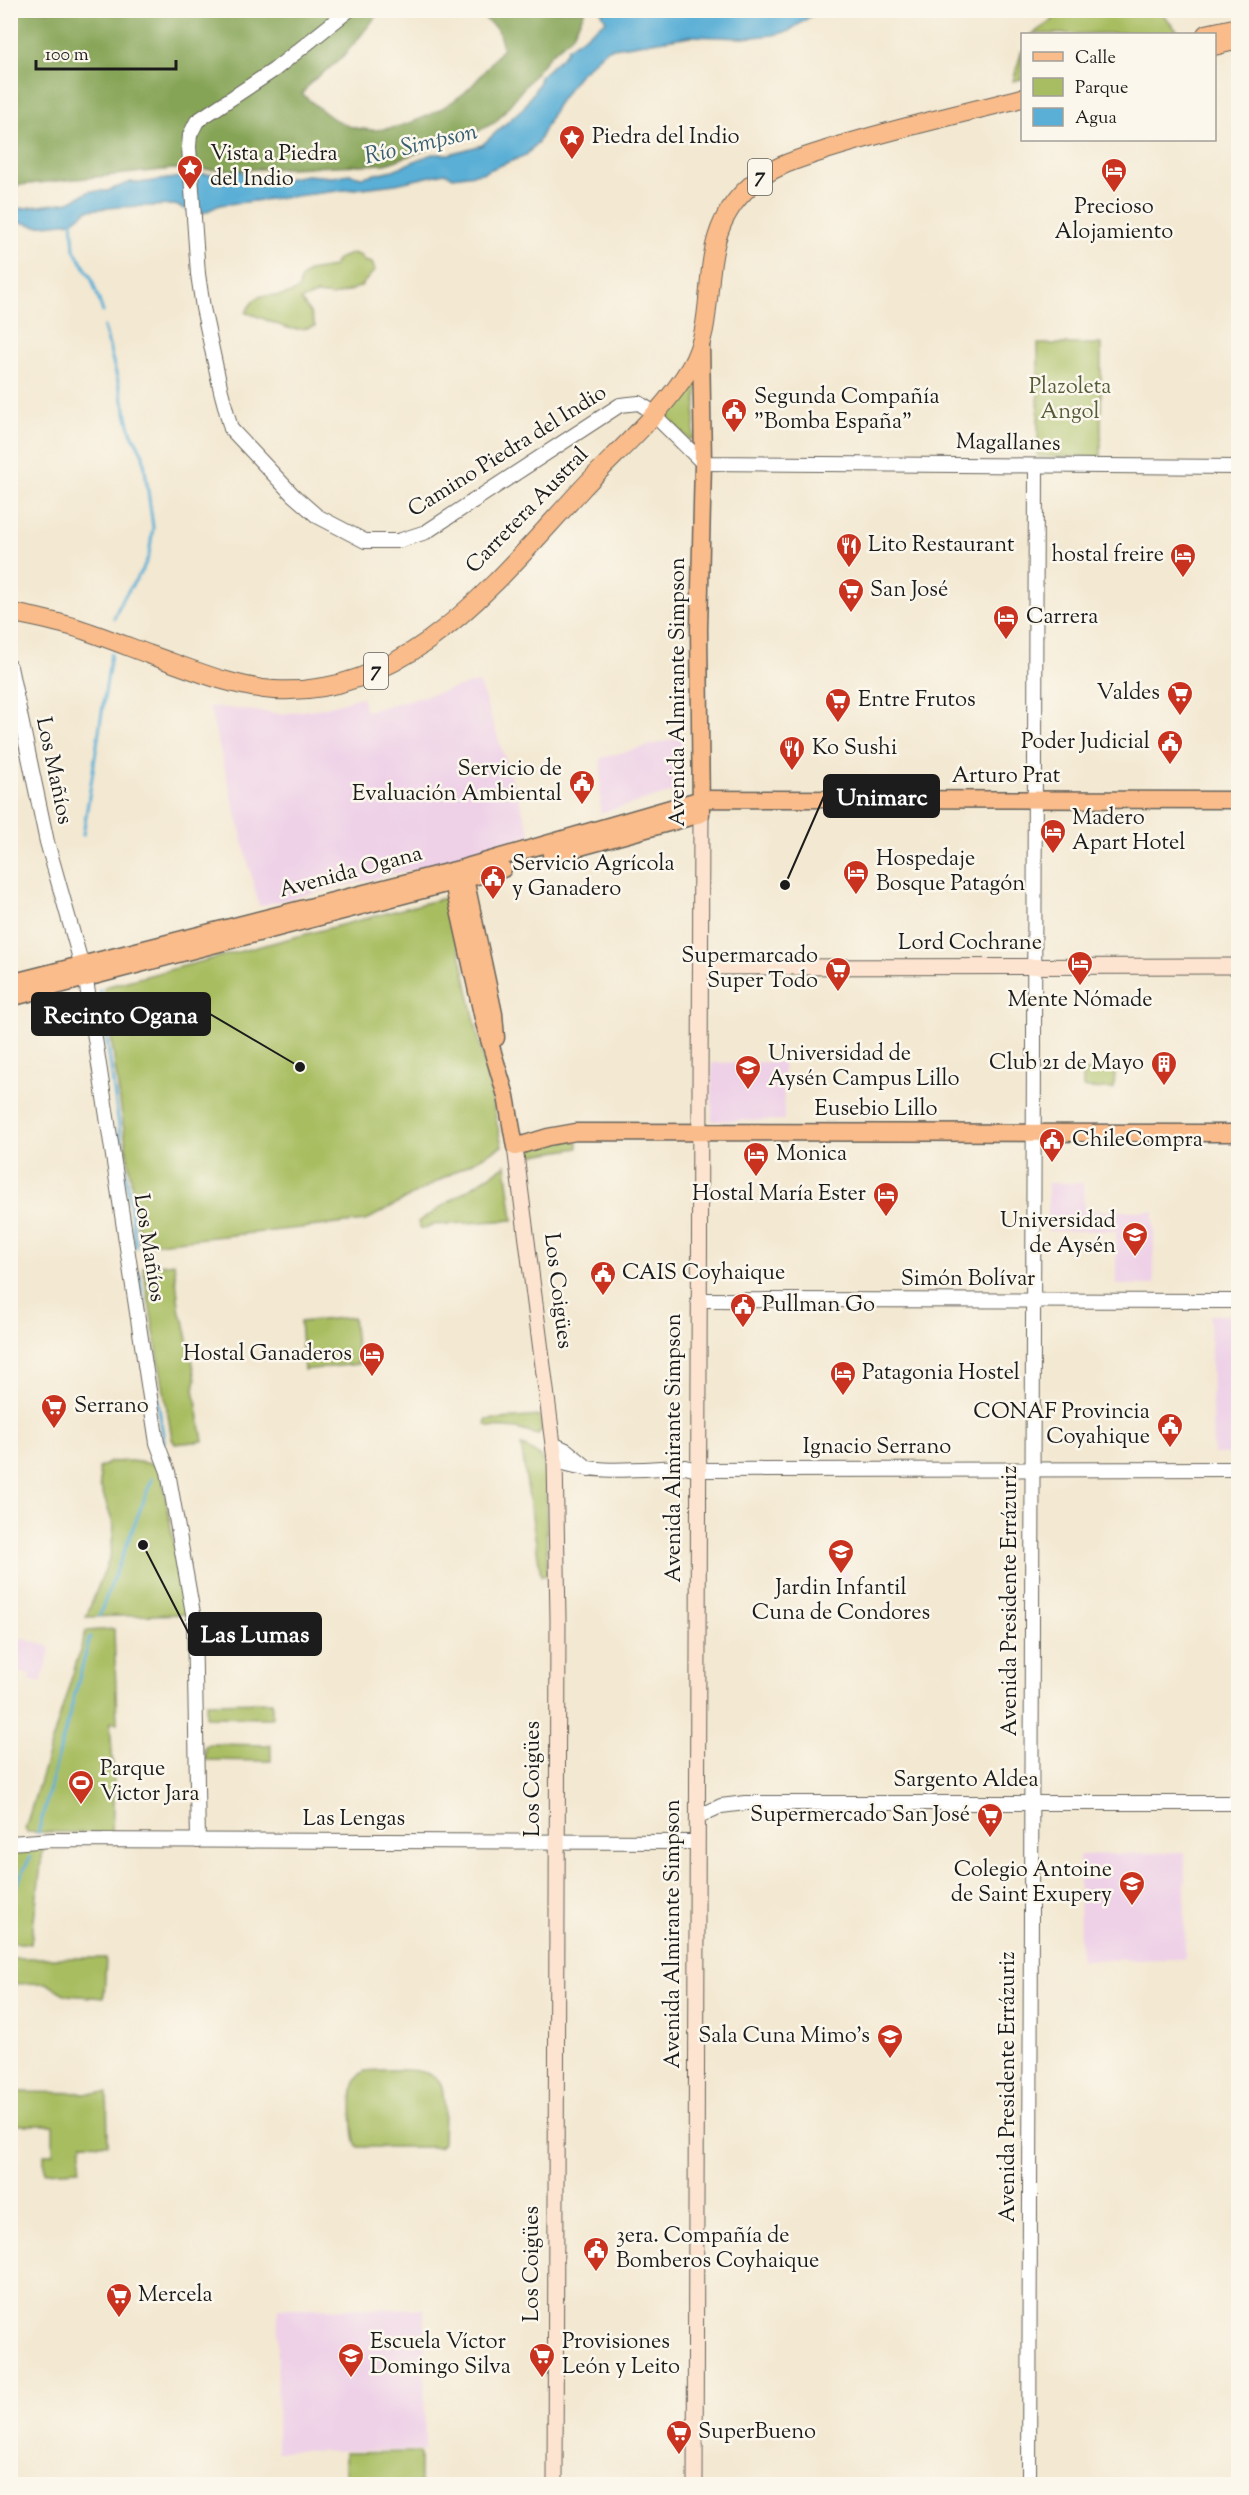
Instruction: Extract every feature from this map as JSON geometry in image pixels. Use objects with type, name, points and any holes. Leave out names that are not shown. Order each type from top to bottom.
[{"type":"highway","points":[[1211,33],[1239,27]]},
{"type":"highway","points":[[1216,46],[1239,40]]},
{"type":"highway","name":"Carretera Austral","points":[[928,120],[1021,88]]},
{"type":"highway","name":"Carretera Austral","points":[[10,612],[73,627],[217,679],[272,690],[314,689],[358,679],[394,663],[428,643],[512,568],[580,491],[654,415],[690,367],[701,339],[712,259],[719,230],[731,206],[749,186],[787,163],[857,140],[928,120],[1021,98]]},
{"type":"main road","name":"Avenida Almirante Simpson","points":[[695,2484],[701,966],[699,629],[703,463],[701,339]]},
{"type":"main road","name":"Arturo Prat","points":[[701,807],[1035,800],[1239,800]]},
{"type":"main road","name":"Avenida Ogana","points":[[10,998],[84,972],[461,877],[701,807]]},
{"type":"main road","name":"Los Coigües","points":[[461,877],[494,1014],[555,1460],[558,1618],[555,2484]]},
{"type":"main road","name":"Lord Cochrane","points":[[701,966],[1239,966]]},
{"type":"main road","name":"Avenida Ogana","points":[[10,983],[84,972]]},
{"type":"main road","name":"Eusebio Lillo","points":[[514,1147],[576,1132],[1239,1133]]},
{"type":"street","name":"Camino Piedra del Indio","points":[[349,10],[274,70],[197,121],[190,135],[195,229],[203,308],[231,429],[293,495],[317,516],[365,541],[398,541],[426,532],[620,405],[639,403],[654,415]]},
{"type":"street","points":[[654,415],[703,463]]},
{"type":"street","name":"Magallanes","points":[[703,463],[1239,467]]},
{"type":"street","name":"Avenida Presidente Errázuriz","points":[[1029,2484],[1036,466]]},
{"type":"street","name":"Los Mañíos","points":[[10,667],[47,842],[84,972],[157,1443],[168,1472],[194,1619],[198,1840]]},
{"type":"street","name":"Simón Bolívar","points":[[698,1300],[1239,1301]]},
{"type":"street","points":[[553,1444],[566,1450],[589,1469]]},
{"type":"street","name":"Ignacio Serrano","points":[[555,1460],[589,1469],[685,1467],[698,1470],[1239,1469]]},
{"type":"street","name":"Sargento Aldea","points":[[697,1817],[721,1806],[745,1803],[1239,1803]]},
{"type":"street","name":"Las Lengas","points":[[10,1843],[52,1840],[697,1842]]},
{"type":"shaded area","points":[[479,682],[531,835],[469,856],[259,906],[209,706],[282,714],[323,708],[362,697],[366,711]]},
{"type":"shaded area","points":[[682,737],[683,789],[600,813],[601,758]]},
{"type":"shaded area","name":"Universidad de Aysén Campus Lillo","points":[[783,1062],[784,1120],[712,1121],[712,1063]]},
{"type":"shaded area","name":"Universidad de Aysén","points":[[1048,1183],[1083,1183],[1084,1211],[1154,1211],[1154,1285],[1116,1285],[1116,1231],[1048,1231]]},
{"type":"shaded area","points":[[1210,1315],[1238,1315],[1238,1454],[1213,1454]]},
{"type":"shaded area","name":"Jardin Infantil Cuna de Condores","points":[[848,1569],[849,1579],[844,1580],[844,1584],[834,1585],[833,1570]]},
{"type":"shaded area","points":[[20,1638],[51,1647],[41,1683],[29,1680],[30,1675],[14,1671],[16,1666],[11,1665],[11,1639],[19,1641]]},
{"type":"shaded area","name":"Colegio Antoine de Saint Exupery","points":[[1185,1852],[1185,1959],[1080,1960],[1079,1855]]},
{"type":"shaded area","name":"Escuela Víctor Domingo Silva","points":[[278,2308],[424,2309],[425,2450],[277,2451]]},
{"type":"green space","points":[[1052,10],[1160,11],[1179,33],[1034,33],[1053,20]]},
{"type":"green space","points":[[10,11],[380,11],[343,56],[314,80],[302,94],[338,121],[366,130],[396,127],[426,116],[453,101],[475,83],[503,48],[498,30],[476,11],[585,11],[572,36],[550,55],[496,122],[478,131],[386,164],[238,170],[172,169],[11,186]]},
{"type":"green space","points":[[1021,53],[1021,79],[1013,81]]},
{"type":"green space","points":[[353,253],[361,256],[364,261],[372,263],[375,270],[361,286],[352,290],[333,296],[317,294],[301,300],[311,314],[315,326],[305,329],[288,328],[246,313],[251,303],[257,298],[290,294],[299,289],[300,280],[309,271],[333,267],[337,259]]},
{"type":"green space","name":"Plazoleta Angol","points":[[1038,344],[1101,344],[1101,457],[1038,457]]},
{"type":"green space","points":[[692,376],[698,381],[693,439],[689,439],[668,420],[666,411]]},
{"type":"green space","points":[[448,897],[502,1146],[365,1221],[140,1245],[104,987]]},
{"type":"green space","points":[[1083,1071],[1115,1071],[1114,1089],[1083,1088]]},
{"type":"green space","points":[[572,1140],[578,1143],[578,1148],[527,1156],[527,1151],[542,1144]]},
{"type":"green space","points":[[506,1165],[513,1220],[434,1225],[421,1229],[418,1222]]},
{"type":"green space","points":[[174,1263],[180,1314],[184,1320],[196,1379],[194,1389],[203,1441],[175,1444],[172,1439],[143,1267]]},
{"type":"green space","points":[[353,1317],[358,1364],[304,1370],[300,1322]]},
{"type":"green space","points":[[540,1416],[542,1430],[537,1435],[517,1429],[489,1427],[485,1424],[486,1420]]},
{"type":"green space","points":[[521,1445],[539,1456],[546,1467],[547,1575],[541,1576]]},
{"type":"green space","points":[[131,1461],[160,1465],[186,1614],[86,1617],[110,1557],[114,1527],[100,1485],[99,1468],[110,1462]]},
{"type":"green space","name":"Parque Victor Jara","points":[[114,1629],[117,1723],[110,1722],[114,1783],[112,1833],[27,1832],[25,1829],[86,1631]]},
{"type":"green space","points":[[272,1702],[272,1718],[206,1717],[206,1703]]},
{"type":"green space","points":[[209,1744],[271,1745],[271,1761],[205,1760],[205,1746]]},
{"type":"green space","points":[[11,1849],[43,1849],[31,1944],[11,1942]]},
{"type":"green space","points":[[10,1958],[106,1958],[104,1998],[66,1995],[46,1983],[11,1984]]},
{"type":"green space","points":[[409,2070],[431,2075],[438,2080],[442,2087],[444,2101],[443,2143],[439,2147],[358,2147],[353,2126],[353,2095],[356,2079],[365,2071]]},
{"type":"green space","points":[[11,2092],[107,2093],[108,2144],[82,2143],[79,2170],[44,2172],[44,2154],[53,2154],[53,2125],[11,2125]]},
{"type":"green space","points":[[420,2452],[420,2484],[345,2484],[345,2453]]},
{"type":"water","name":"Río Simpson","points":[[601,11],[818,11],[789,31],[773,35],[743,38],[691,36],[607,49],[577,77],[557,105],[538,142],[526,155],[482,173],[453,177],[445,173],[396,184],[220,205],[199,215],[175,205],[119,207],[88,210],[72,222],[36,226],[11,222],[11,210],[69,202],[90,191],[107,191],[131,182],[139,183],[203,174],[224,175],[238,170],[248,175],[278,180],[307,175],[332,177],[349,174],[362,177],[393,170],[432,154],[449,154],[482,145],[524,107],[538,85],[540,77],[564,55],[568,48],[606,21]]},
{"type":"waterway","points":[[72,219],[74,250],[91,277],[103,312]]},
{"type":"waterway","points":[[104,327],[131,432],[143,455],[153,527],[149,555],[114,618]]},
{"type":"waterway","points":[[83,835],[111,654]]},
{"type":"waterway","points":[[100,990],[136,1247]]},
{"type":"waterway","points":[[139,1272],[164,1442]]},
{"type":"waterway","points":[[99,1616],[152,1479]]},
{"type":"waterway","points":[[38,1833],[90,1637]]},
{"type":"waterway","points":[[10,1899],[30,1857]]},
{"type":"place","name":"Piedra del Indio","points":[[572,161]]},
{"type":"place","name":"Vista a Piedra del Indio","points":[[190,191]]},
{"type":"place","name":"Precioso Alojamiento","points":[[1114,194]]},
{"type":"place","name":"Segunda Compañía \"Bomba España\"","points":[[734,434]]},
{"type":"place","name":"Lito Restaurant","points":[[849,569]]},
{"type":"place","name":"hostal freire","points":[[1183,579]]},
{"type":"place","name":"San José","points":[[851,614]]},
{"type":"place","name":"Carrera","points":[[1006,641]]},
{"type":"place","name":"Valdes","points":[[1180,717]]},
{"type":"place","name":"Entre Frutos","points":[[838,724]]},
{"type":"place","name":"Poder Judicial","points":[[1170,766]]},
{"type":"place","name":"Ko Sushi","points":[[792,772]]},
{"type":"place","name":"Servicio de Evaluación Ambiental","points":[[582,806]]},
{"type":"place","name":"Madero Apart Hotel","points":[[1053,855]]},
{"type":"place","name":"Unimarc","points":[[785,885]]},
{"type":"place","name":"Hospedaje Bosque Patagón","points":[[856,896]]},
{"type":"place","name":"Servicio Agrícola y Ganadero","points":[[493,901]]},
{"type":"place","name":"Mente Nómade","points":[[1080,987]]},
{"type":"place","name":"Supermarcado Super Todo","points":[[838,993]]},
{"type":"place","name":"Recinto Ogana","points":[[300,1067]]},
{"type":"place","name":"Club 21 de Mayo","points":[[1164,1087]]},
{"type":"place","name":"Universidad de Aysén Campus Lillo","points":[[748,1091]]},
{"type":"place","name":"ChileCompra","points":[[1052,1164]]},
{"type":"place","name":"Monica","points":[[756,1178]]},
{"type":"place","name":"Hostal María Ester","points":[[886,1218]]},
{"type":"place","name":"Universidad de Aysén","points":[[1135,1258]]},
{"type":"place","name":"CAIS Coyhaique","points":[[603,1297]]},
{"type":"place","name":"Pullman Go","points":[[743,1329]]},
{"type":"place","name":"Hostal Ganaderos","points":[[372,1378]]},
{"type":"place","name":"Patagonia Hostel","points":[[843,1397]]},
{"type":"place","name":"Serrano","points":[[54,1430]]},
{"type":"place","name":"CONAF Provincia Coyahique","points":[[1170,1449]]},
{"type":"place","name":"Las Lumas","points":[[143,1545]]},
{"type":"place","name":"Jardin Infantil Cuna de Condores","points":[[841,1575]]},
{"type":"place","name":"Parque Victor Jara","points":[[81,1806]]},
{"type":"place","name":"Supermercado San José","points":[[990,1839]]},
{"type":"place","name":"Colegio Antoine de Saint Exupery","points":[[1132,1907]]},
{"type":"place","name":"Sala Cuna Mimo's","points":[[890,2060]]},
{"type":"place","name":"3era. Compañía de Bomberos Coyhaique","points":[[596,2273]]},
{"type":"place","name":"Mercela","points":[[119,2319]]},
{"type":"place","name":"Escuela Víctor Domingo Silva","points":[[351,2379]]},
{"type":"place","name":"Provisiones León y Leito","points":[[542,2379]]},
{"type":"place","name":"SuperBueno","points":[[679,2456]]}]
